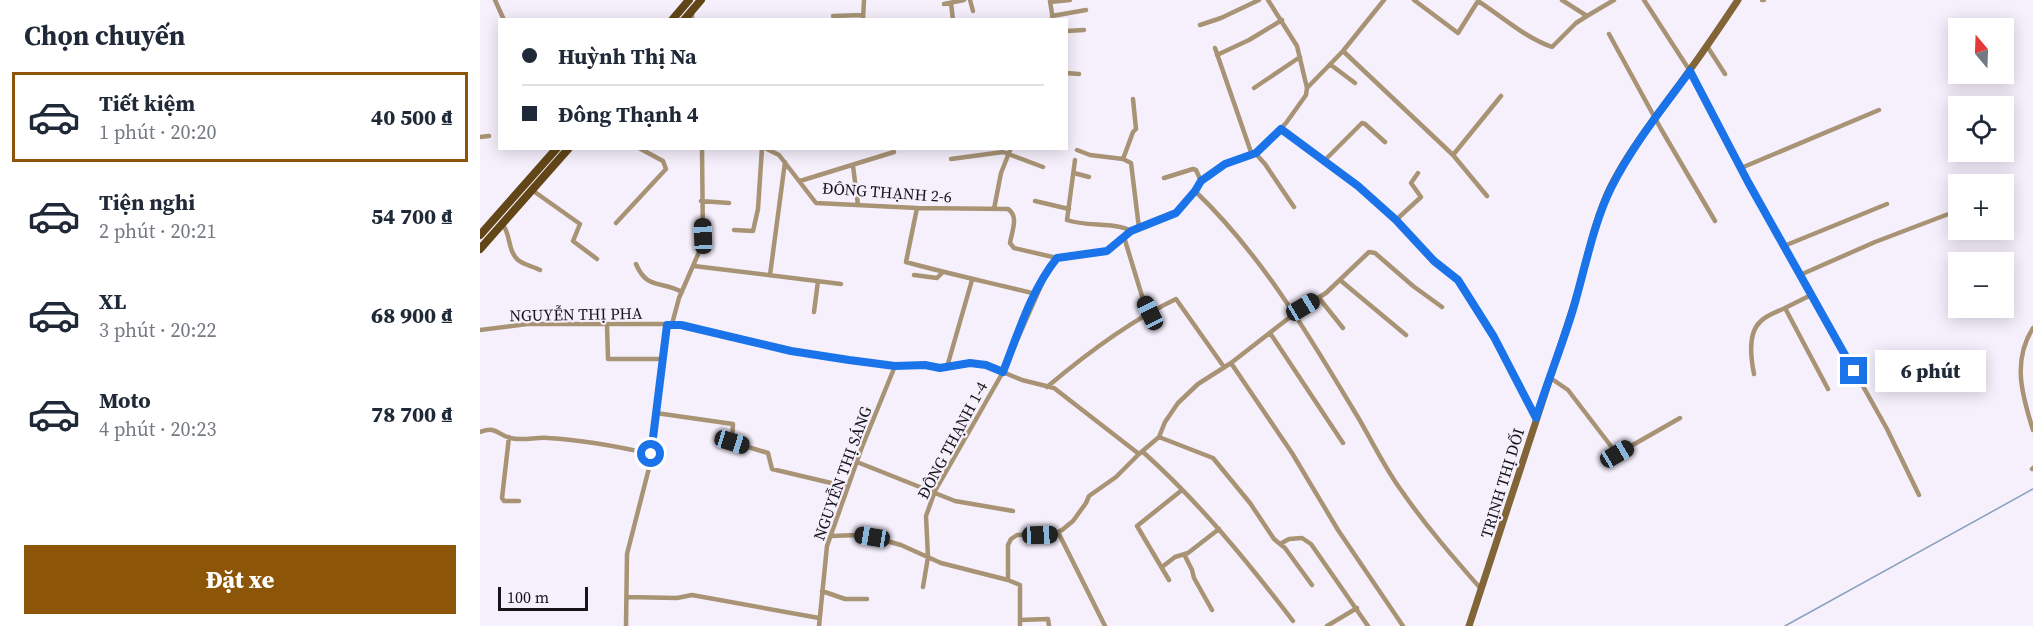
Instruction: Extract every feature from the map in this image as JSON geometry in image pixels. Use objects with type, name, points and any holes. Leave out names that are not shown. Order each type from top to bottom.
[{"type":"main road","points":[[674,18],[689,0]]},
{"type":"main road","points":[[686,18],[701,0]]},
{"type":"main road","name":"TRỊNH THỊ DỐI","points":[[1472,624],[1481,589],[1548,377],[1572,312],[1607,196],[1620,171],[1655,118],[1738,0]]},
{"type":"main road","points":[[480,235],[554,150]]},
{"type":"main road","points":[[480,249],[567,150]]},
{"type":"street","points":[[495,0],[503,18]]},
{"type":"street","points":[[833,16],[863,17],[864,0]]},
{"type":"street","points":[[944,4],[964,0]]},
{"type":"street","points":[[970,0],[973,11]]},
{"type":"street","points":[[1070,0],[1050,1],[1053,18],[1086,10]]},
{"type":"street","points":[[1200,25],[1259,0]]},
{"type":"street","points":[[1010,151],[1001,173],[994,209],[1008,209],[1015,217],[1010,243],[1014,248],[1057,258],[1107,251],[1131,231],[1176,213],[1201,181],[1225,164],[1254,154],[1281,129],[1306,95],[1307,88],[1298,46],[1268,0]]},
{"type":"street","points":[[1307,88],[1343,51],[1384,0]]},
{"type":"street","points":[[1414,0],[1458,33],[1478,2],[1529,37],[1552,47],[1576,23],[1614,0]]},
{"type":"street","points":[[1562,0],[1587,16]]},
{"type":"street","points":[[1644,0],[1690,71],[1741,168],[1887,429],[1919,495]]},
{"type":"street","points":[[950,1],[953,18]]},
{"type":"street","points":[[692,10],[693,18]]},
{"type":"street","points":[[1217,55],[1282,20]]},
{"type":"street","points":[[1068,31],[1084,30]]},
{"type":"street","points":[[1609,34],[1715,221]]},
{"type":"street","points":[[1707,45],[1725,74]]},
{"type":"street","points":[[1215,48],[1254,154],[1265,164],[1294,207]]},
{"type":"street","points":[[1343,51],[1453,155],[1487,196]]},
{"type":"street","points":[[1254,88],[1300,57]]},
{"type":"street","points":[[1331,64],[1355,83]]},
{"type":"street","points":[[1068,73],[1079,74]]},
{"type":"street","points":[[1453,155],[1501,96]]},
{"type":"street","points":[[1123,159],[1136,129],[1134,99]]},
{"type":"street","points":[[1741,168],[1879,110]]},
{"type":"street","points":[[1324,161],[1362,123],[1385,142]]},
{"type":"street","points":[[1281,129],[1358,186],[1396,220],[1434,261],[1458,280],[1514,373],[1536,418]]},
{"type":"street","points":[[480,138],[489,136]]},
{"type":"street","points":[[616,223],[666,169],[663,161],[643,150]]},
{"type":"street","points":[[626,626],[627,554],[651,454],[662,359],[670,325],[703,243],[702,150]]},
{"type":"street","points":[[734,230],[753,231],[758,209],[763,150]]},
{"type":"street","name":"ĐÔNG THẠNH 2-6","points":[[768,150],[779,155],[816,203],[994,209]]},
{"type":"street","points":[[1077,150],[1090,155],[1123,159],[1131,163],[1139,228]]},
{"type":"street","points":[[951,159],[1010,151],[1043,167]]},
{"type":"street","points":[[800,181],[894,152]]},
{"type":"street","points":[[1076,160],[1067,220],[1080,224],[1124,227],[1131,231]]},
{"type":"street","points":[[770,274],[784,162]]},
{"type":"street","points":[[853,166],[858,205]]},
{"type":"street","points":[[1164,178],[1193,169],[1196,170],[1201,181]]},
{"type":"street","points":[[1074,173],[1089,177]]},
{"type":"street","points":[[1396,220],[1421,197],[1411,183],[1418,173]]},
{"type":"street","points":[[532,189],[580,224],[573,241],[597,259]]},
{"type":"street","points":[[1195,191],[1222,216],[1265,269],[1400,489],[1439,542],[1481,589]]},
{"type":"street","points":[[701,201],[729,203]]},
{"type":"street","points":[[1035,201],[1069,209]]},
{"type":"street","points":[[1784,246],[1887,204]]},
{"type":"street","points":[[917,208],[906,262],[1036,294]]},
{"type":"street","points":[[1800,275],[1948,214]]},
{"type":"street","points":[[502,224],[505,226],[515,258],[540,270]]},
{"type":"street","points":[[1124,237],[1142,296],[1150,313]]},
{"type":"street","points":[[1008,580],[1008,545],[1011,539],[1017,535],[1053,534],[1073,521],[1089,496],[1116,477],[1159,437],[1165,422],[1178,403],[1198,384],[1231,363],[1303,307],[1319,298],[1369,252],[1375,253],[1413,286],[1442,307]]},
{"type":"street","name":"ĐÔNG THẠNH 1-4","points":[[922,587],[928,557],[926,516],[936,492],[1003,372],[1036,294],[1057,258]]},
{"type":"street","points":[[636,264],[640,274],[646,280],[666,284],[682,292]]},
{"type":"street","points":[[694,266],[841,284]]},
{"type":"street","points":[[914,274],[937,278],[943,272]]},
{"type":"street","points":[[947,367],[972,280]]},
{"type":"street","points":[[1340,280],[1406,335]]},
{"type":"street","points":[[814,312],[818,281]]},
{"type":"street","points":[[1754,374],[1752,355],[1756,327],[1767,317],[1811,295]]},
{"type":"street","points":[[1319,298],[1343,328]]},
{"type":"street","points":[[1047,387],[1075,363],[1150,313],[1176,299],[1224,367]]},
{"type":"street","points":[[1785,308],[1828,389]]},
{"type":"street","name":"NGUYỄN THỊ PHA","points":[[480,330],[527,324],[670,325],[791,351],[895,366],[947,367],[970,363],[986,365],[1022,380],[1054,388],[1141,453],[1182,490],[1247,561],[1293,621]]},
{"type":"street","points":[[607,325],[608,359],[662,359]]},
{"type":"street","points":[[2033,328],[2025,341],[2019,370],[2024,401],[2033,430]]},
{"type":"street","points":[[1270,333],[1343,443]]},
{"type":"street","points":[[1231,363],[1292,453],[1338,530],[1403,626]]},
{"type":"street","name":"NGUYỄN THỊ SÁNG","points":[[819,626],[827,546],[895,366]]},
{"type":"street","points":[[1548,377],[1568,390],[1617,454],[1680,418]]},
{"type":"street","points":[[656,413],[733,424],[732,442],[768,453],[772,469],[848,487]]},
{"type":"street","points":[[480,432],[495,429],[509,437],[601,443],[651,454]]},
{"type":"street","points":[[509,437],[502,498],[504,501],[519,501]]},
{"type":"street","points":[[1159,437],[1213,458],[1250,503],[1274,539],[1286,548],[1312,585]]},
{"type":"street","points":[[857,462],[956,501],[1013,511]]},
{"type":"street","points":[[1169,580],[1137,526],[1182,490]]},
{"type":"street","points":[[1161,567],[1219,529]]},
{"type":"street","points":[[1058,532],[1105,626]]},
{"type":"street","points":[[831,536],[872,537],[901,545],[928,557],[1008,580],[1020,585],[1020,623],[1048,619],[1049,626]]},
{"type":"street","points":[[1280,544],[1289,539],[1302,538],[1311,544],[1368,626]]},
{"type":"street","points":[[1184,554],[1212,610]]},
{"type":"street","points":[[822,591],[845,599],[867,599]]},
{"type":"street","points":[[627,597],[677,598],[692,595],[819,618]]},
{"type":"street","points":[[1327,626],[1357,608]]},
{"type":"waterway","points":[[1785,626],[2033,489]]},
{"type":"route","points":[[651,454],[667,325],[681,325],[791,351],[849,360],[895,366],[925,365],[940,368],[970,363],[986,365],[1003,372],[1030,306],[1048,270],[1057,258],[1107,251],[1131,231],[1176,213],[1201,181],[1225,164],[1256,153],[1281,129],[1358,186],[1396,220],[1434,261],[1458,280],[1494,337],[1536,418],[1548,377],[1572,312],[1599,217],[1609,191],[1655,118],[1690,71],[1748,182],[1854,371]]}]
